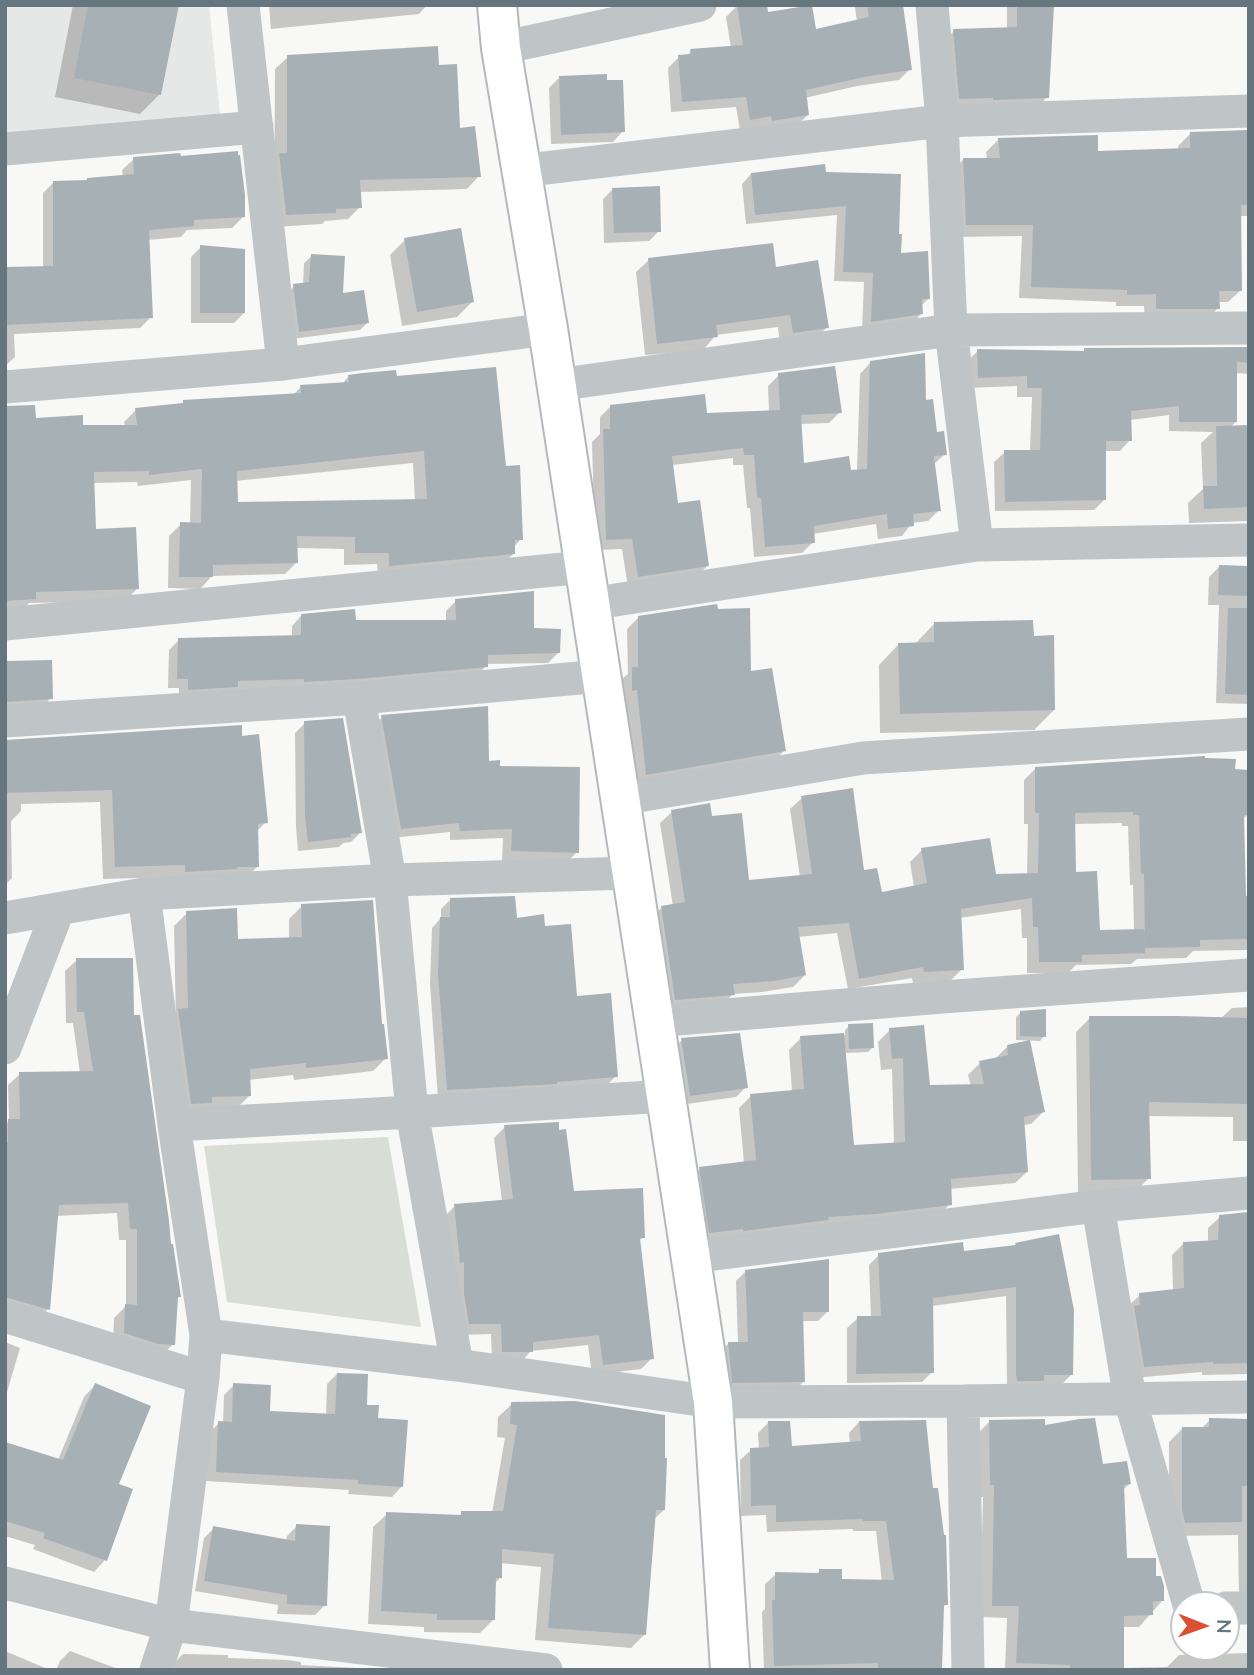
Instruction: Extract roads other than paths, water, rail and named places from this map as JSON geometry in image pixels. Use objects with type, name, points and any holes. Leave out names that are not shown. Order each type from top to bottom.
[{"type":"main road","points":[[497,5],[520,171],[548,329],[713,1402],[730,1670]]},
{"type":"street","points":[[243,5],[283,364]]},
{"type":"street","points":[[501,48],[701,5]]},
{"type":"street","points":[[932,5],[942,121],[951,330],[978,545]]},
{"type":"street","points":[[520,171],[942,121],[1249,111]]},
{"type":"street","points":[[5,149],[257,127]]},
{"type":"street","points":[[556,385],[951,330],[1249,328]]},
{"type":"street","points":[[5,387],[283,364],[548,329]]},
{"type":"street","points":[[589,604],[978,545],[1249,540]]},
{"type":"street","points":[[5,624],[584,567]]},
{"type":"street","points":[[5,721],[359,698],[601,676]]},
{"type":"street","points":[[359,698],[390,880],[412,1112],[457,1365]]},
{"type":"street","points":[[620,799],[863,758],[1249,734]]},
{"type":"street","points":[[5,918],[144,894],[390,880],[632,873]]},
{"type":"street","points":[[144,894],[174,1125],[206,1335],[203,1378],[171,1625],[156,1670]]},
{"type":"street","points":[[5,1048],[58,910]]},
{"type":"street","points":[[654,1021],[1249,975]]},
{"type":"street","points":[[174,1125],[666,1096]]},
{"type":"street","points":[[691,1257],[1098,1206],[1249,1193]]},
{"type":"street","points":[[1098,1206],[1130,1399],[1185,1591]]},
{"type":"street","points":[[5,1316],[203,1378]]},
{"type":"street","points":[[206,1335],[457,1365],[713,1402],[1249,1397]]},
{"type":"street","points":[[963,1401],[968,1670]]},
{"type":"street","points":[[5,1583],[171,1625],[546,1670]]}]
